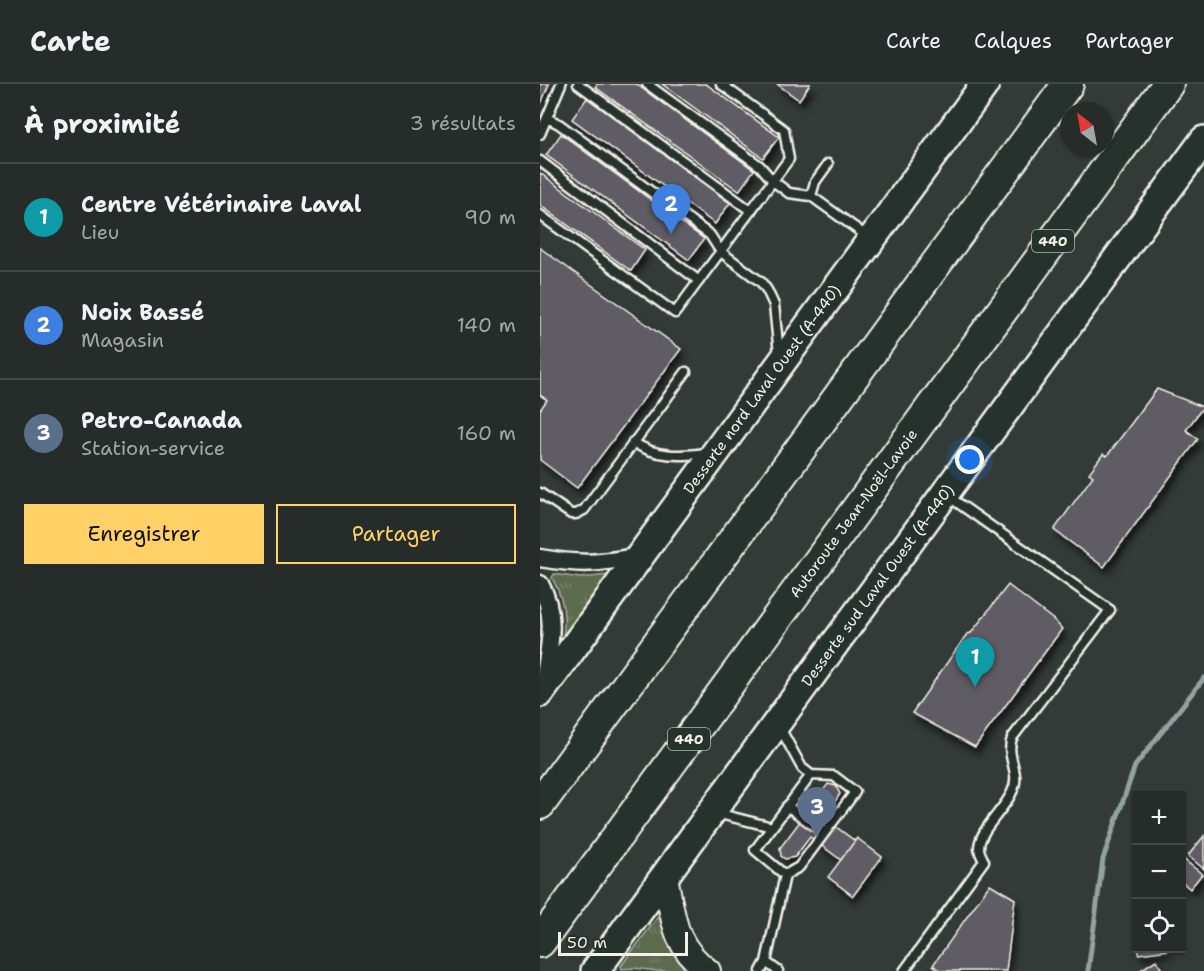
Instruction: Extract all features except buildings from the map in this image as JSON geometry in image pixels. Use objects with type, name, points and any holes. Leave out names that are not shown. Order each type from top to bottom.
[{"type":"highway","points":[[540,804],[1068,84]]},
{"type":"highway","name":"Autoroute Jean-Noël-Lavoie","points":[[540,942],[1168,84]]},
{"type":"main road","name":"Desserte nord Laval Ouest (A-440)","points":[[542,691],[977,91]]},
{"type":"main road","name":"Desserte sud Laval Ouest (A-440)","points":[[595,971],[1204,140]]},
{"type":"street","points":[[540,558],[574,564],[595,564],[639,556]]},
{"type":"street","points":[[540,584],[547,598],[552,618],[542,691]]},
{"type":"street","points":[[664,877],[679,939],[687,952],[708,971]]},
{"type":"lane","points":[[540,134],[561,84]]},
{"type":"lane","points":[[578,84],[751,211]]},
{"type":"lane","points":[[647,84],[760,166],[773,182],[789,193],[811,196],[871,239]]},
{"type":"lane","points":[[540,215],[675,314],[789,159],[784,130],[721,84]]},
{"type":"lane","points":[[547,118],[559,124],[710,235],[721,252],[761,282],[770,295],[776,322],[780,364]]},
{"type":"lane","points":[[540,161],[699,281]]},
{"type":"lane","points":[[811,196],[815,182],[828,164]]},
{"type":"lane","points":[[540,493],[565,512],[576,514],[580,512],[686,372]]},
{"type":"lane","points":[[633,442],[656,453],[691,455],[715,453]]},
{"type":"lane","points":[[904,971],[984,861],[979,849],[982,837],[1008,800],[1016,782],[1014,765],[1009,753],[1012,738],[1110,610],[945,494]]},
{"type":"lane","points":[[761,971],[766,962],[785,875],[799,867],[855,792],[834,776],[811,775],[799,763],[777,723]]},
{"type":"lane","points":[[785,875],[755,850],[811,775]]},
{"type":"lane","points":[[788,806],[824,834]]},
{"type":"lane","points":[[712,812],[772,827]]},
{"type":"lane","points":[[766,962],[778,971]]},
{"type":"green space","points":[[554,574],[580,578],[608,575],[611,579],[562,642],[563,609],[552,578]]},
{"type":"green space","points":[[660,914],[695,971],[622,969],[621,966]]},
{"type":"waterway","points":[[1088,971],[1103,859],[1135,766],[1204,678]]},
{"type":"place","name":"Noix Bassé","points":[[671,234]]},
{"type":"place","name":"Centre Vétérinaire Laval","points":[[975,687]]},
{"type":"place","name":"Petro-Canada","points":[[817,837]]}]
